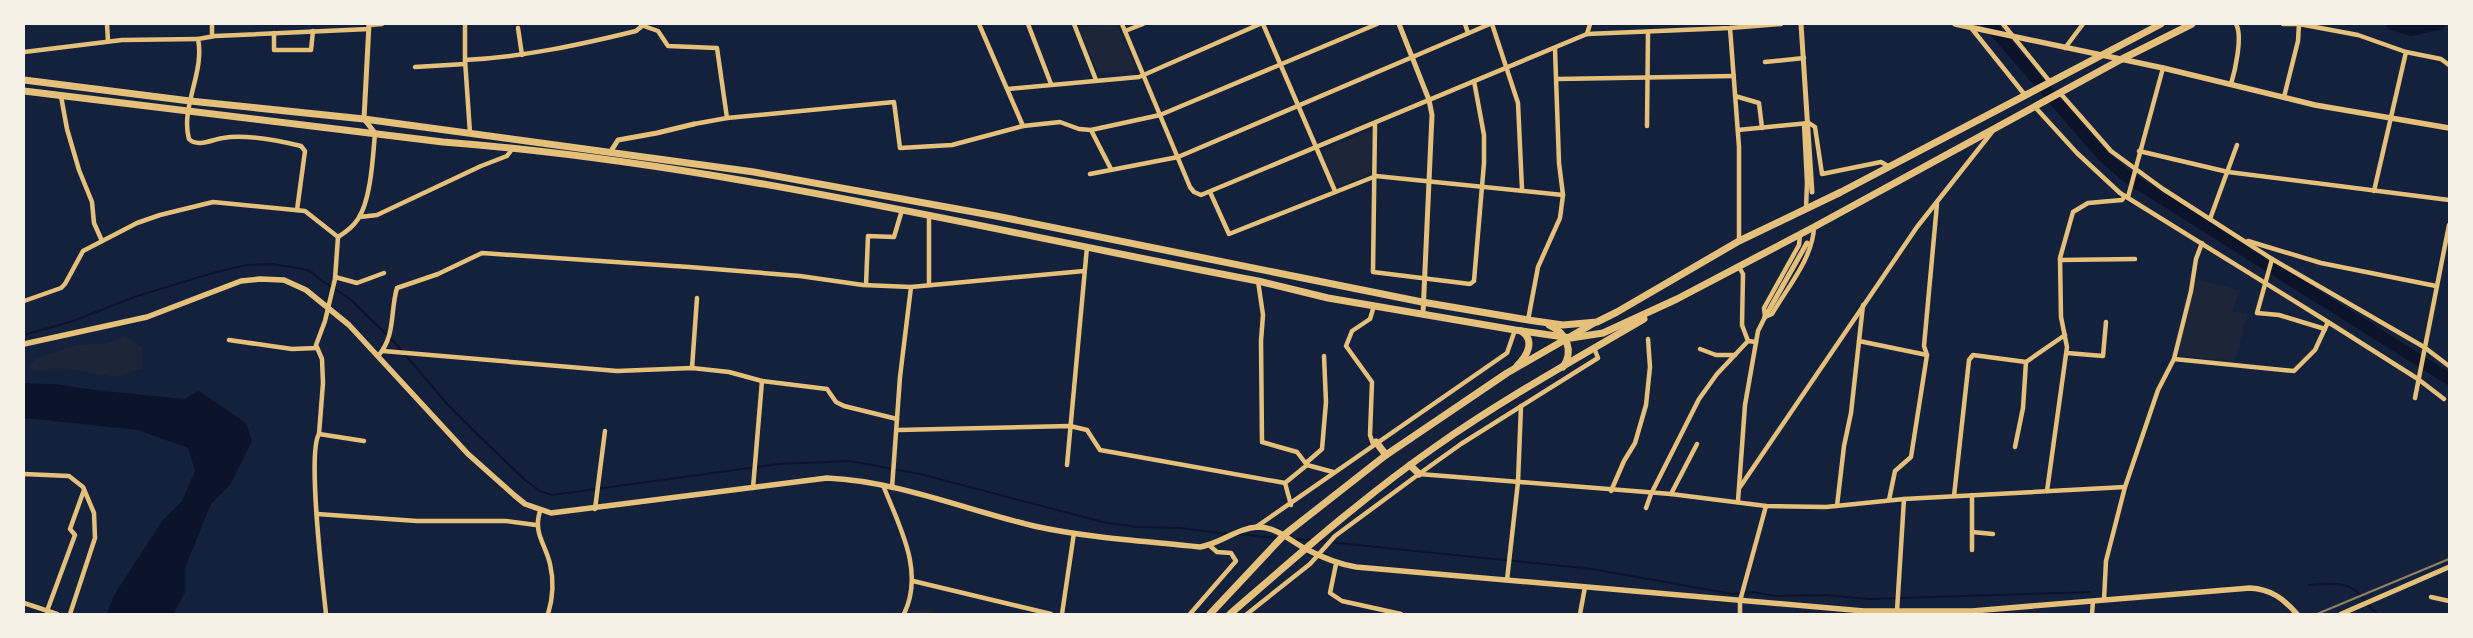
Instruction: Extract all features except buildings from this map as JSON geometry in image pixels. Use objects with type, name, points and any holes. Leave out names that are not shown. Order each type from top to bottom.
[{"type":"highway","points":[[1210,614],[1284,535],[1386,455],[1514,370],[1567,338],[1739,242],[2161,24]]},
{"type":"highway","points":[[24,91],[190,113],[443,142],[513,148],[702,174],[820,193],[1258,281],[1328,298],[1567,338],[1603,334],[1677,299],[1992,131],[2120,60],[2192,24]]},
{"type":"highway","points":[[24,80],[190,101],[364,119],[612,151],[835,186],[1422,302],[1563,325],[1597,322]]},
{"type":"highway","points":[[1230,614],[1304,548],[1410,465],[1483,415],[1677,299]]},
{"type":"highway","points":[[1545,322],[1556,328],[1567,338],[1568,355],[1562,368]]},
{"type":"highway","points":[[1514,370],[1527,354],[1529,347],[1528,338],[1518,331]]},
{"type":"highway","points":[[1374,443],[1386,455]]},
{"type":"highway","points":[[1410,465],[1419,474]]},
{"type":"main road","points":[[1955,24],[1972,26],[2101,56],[2163,68],[2357,114],[2449,128]]},
{"type":"main road","points":[[24,344],[147,317],[241,281],[260,279],[284,280],[306,290],[328,306],[380,353],[468,454],[525,504],[540,511],[564,513],[827,478],[850,479],[883,485],[1036,526],[1074,533],[1200,547],[1209,546],[1256,527],[1265,528],[1284,535],[1304,548],[1336,564],[1507,580],[1830,609],[1897,612],[1972,611],[2236,588],[2260,589],[2284,600],[2297,614]]},
{"type":"street","points":[[107,24],[108,42]]},
{"type":"street","points":[[212,24],[212,36]]},
{"type":"street","points":[[24,52],[108,42],[198,39],[212,36],[313,31],[382,24]]},
{"type":"street","points":[[465,24],[465,62],[470,133]]},
{"type":"street","points":[[979,24],[1023,126]]},
{"type":"street","points":[[1028,24],[1051,84]]},
{"type":"street","points":[[1074,24],[1096,80]]},
{"type":"street","points":[[1122,24],[1194,192],[1201,195],[1474,81],[1556,49],[1587,34],[1781,24]]},
{"type":"street","points":[[1126,31],[1143,24]]},
{"type":"street","points":[[1008,89],[1133,78],[1262,24],[1335,191]]},
{"type":"street","points":[[612,151],[618,140],[657,134],[694,124],[727,118],[894,102],[900,148],[952,145],[1023,126],[1060,122],[1078,129],[1091,130],[1160,115],[1377,24]]},
{"type":"street","points":[[1399,24],[1429,100],[1432,115],[1422,302],[1423,314]]},
{"type":"street","points":[[1465,24],[1468,33]]},
{"type":"street","points":[[1090,174],[1178,157],[1298,104],[1491,24],[1508,68],[1518,103],[1522,189]]},
{"type":"street","points":[[1587,34],[1590,24]]},
{"type":"street","points":[[1801,24],[1808,182],[1806,209]]},
{"type":"street","points":[[2003,24],[2050,82]]},
{"type":"street","points":[[2065,48],[2083,24]]},
{"type":"street","points":[[2231,84],[2237,66],[2240,30],[2236,24]]},
{"type":"street","points":[[2283,24],[2299,24],[2358,35],[2406,52],[2447,63],[2449,57]]},
{"type":"street","points":[[2284,97],[2298,41],[2299,24]]},
{"type":"street","points":[[415,67],[522,55],[636,31],[641,25],[658,31],[668,46],[717,48],[727,118]]},
{"type":"street","points":[[326,614],[317,514],[315,440],[318,434],[323,383],[322,359],[316,345],[332,292],[338,238],[350,229],[360,217],[372,172],[374,133],[364,119],[369,26]]},
{"type":"street","points":[[1972,26],[2025,95]]},
{"type":"street","points":[[518,28],[522,55]]},
{"type":"street","points":[[1730,28],[1738,130],[1739,242]]},
{"type":"street","points":[[274,33],[274,50],[311,50],[313,31]]},
{"type":"street","points":[[1647,126],[1646,77],[1648,32]]},
{"type":"street","points":[[198,39],[200,62],[190,101],[188,136],[192,142],[234,137],[302,147],[304,151],[297,210]]},
{"type":"street","points":[[1528,320],[1538,267],[1560,218],[1563,195],[1559,163],[1556,49]]},
{"type":"street","points":[[2374,191],[2406,52]]},
{"type":"street","points":[[1765,62],[1804,58]]},
{"type":"street","points":[[2047,491],[2067,353],[2061,317],[2060,260],[2073,212],[2088,203],[2122,200],[2126,196],[2163,68]]},
{"type":"street","points":[[1557,79],[1734,76]]},
{"type":"street","points":[[1375,123],[1376,176],[1373,272],[1470,284],[1474,281],[1484,135],[1474,81]]},
{"type":"street","points":[[2060,93],[2111,151],[2162,189],[2243,240],[2272,261],[2449,366]]},
{"type":"street","points":[[61,96],[67,129],[79,170],[92,202],[94,223],[102,241]]},
{"type":"street","points":[[1735,96],[1759,103],[1762,128]]},
{"type":"street","points":[[2035,107],[2076,153],[2126,196],[2418,379],[2444,399]]},
{"type":"street","points":[[1806,124],[1812,192]]},
{"type":"street","points":[[1738,130],[1806,124],[1815,127],[1822,174],[1881,162],[1888,166]]},
{"type":"street","points":[[1091,130],[1111,169]]},
{"type":"street","points":[[1740,487],[1917,227],[1992,131]]},
{"type":"street","points":[[2210,219],[2238,145]]},
{"type":"street","points":[[360,217],[377,214],[507,156],[513,148]]},
{"type":"street","points":[[2139,150],[2228,172],[2449,200]]},
{"type":"street","points":[[1210,192],[1229,234],[1376,176],[1522,189],[1563,195]]},
{"type":"street","points":[[24,301],[61,288],[83,252],[102,241],[160,215],[213,202],[297,210],[311,214],[338,238]]},
{"type":"street","points":[[1889,500],[1897,467],[1911,457],[1927,355],[1924,346],[1938,202]]},
{"type":"street","points":[[866,285],[868,236],[894,237],[902,210]]},
{"type":"street","points":[[929,216],[929,285]]},
{"type":"street","points":[[2415,398],[2449,224]]},
{"type":"street","points":[[1764,317],[1772,314],[1808,254],[1814,240],[1814,227]]},
{"type":"street","points":[[1764,317],[1764,308],[1799,244],[1800,234]]},
{"type":"street","points":[[2243,240],[2321,263],[2436,286]]},
{"type":"street","points":[[1738,501],[1744,405],[1758,331],[1764,317],[1807,243]]},
{"type":"street","points":[[2104,600],[2106,561],[2126,486],[2158,390],[2174,359],[2191,291],[2196,259],[2202,243]]},
{"type":"street","points":[[1067,465],[1084,271],[1088,247]]},
{"type":"street","points":[[897,419],[844,406],[836,402],[827,389],[762,381],[729,372],[692,368],[616,371],[398,352],[380,353],[394,323],[397,288],[438,274],[482,253],[781,274],[866,285],[911,287],[1084,271]]},
{"type":"street","points":[[2060,260],[2135,259]]},
{"type":"street","points":[[2272,261],[2257,313],[2279,315],[2325,328]]},
{"type":"street","points":[[1739,267],[1743,274],[1742,325],[1748,341]]},
{"type":"street","points":[[335,277],[357,283],[384,273]]},
{"type":"street","points":[[1258,281],[1263,315],[1260,438],[1266,445],[1297,452],[1306,464],[1334,472]]},
{"type":"street","points":[[892,488],[898,430],[897,419],[911,287]]},
{"type":"street","points":[[692,368],[697,298]]},
{"type":"street","points":[[1837,506],[1844,446],[1851,413],[1863,304]]},
{"type":"street","points":[[1374,306],[1370,319],[1352,331],[1346,346],[1372,382],[1370,435],[1374,443]]},
{"type":"street","points":[[2067,353],[2103,356],[2106,322]]},
{"type":"street","points":[[2174,359],[2294,371],[2315,350],[2328,322]]},
{"type":"street","points":[[1256,527],[1291,505],[1374,443],[1507,353],[1518,331]]},
{"type":"street","points":[[1954,496],[1970,360],[1973,355],[2026,362],[2065,335]]},
{"type":"street","points":[[1611,491],[1624,461],[1635,443],[1646,405],[1650,367],[1648,339]]},
{"type":"street","points":[[229,340],[292,349],[317,348]]},
{"type":"street","points":[[1748,341],[1756,342]]},
{"type":"street","points":[[1646,508],[1651,494],[1699,399],[1717,374],[1748,341]]},
{"type":"street","points":[[1859,341],[1927,355]]},
{"type":"street","points":[[1248,614],[1310,564],[1335,536],[1419,474],[1521,406],[1598,358],[1594,348]]},
{"type":"street","points":[[1700,348],[1716,355],[1734,355]]},
{"type":"street","points":[[1285,483],[1322,449],[1326,402],[1324,356]]},
{"type":"street","points":[[2015,447],[2023,408],[2026,362]]},
{"type":"street","points":[[753,488],[762,381]]},
{"type":"street","points":[[1507,580],[1518,482],[1521,406]]},
{"type":"street","points":[[898,430],[1070,426],[1088,430],[1100,450],[1285,483]]},
{"type":"street","points":[[595,509],[605,431]]},
{"type":"street","points":[[318,434],[364,441]]},
{"type":"street","points":[[1671,494],[1697,444]]},
{"type":"street","points":[[24,474],[69,476],[84,490],[94,513],[95,538],[70,614]]},
{"type":"street","points":[[1419,474],[1611,491],[1671,494],[1766,506],[1837,506],[1889,500],[2126,486]]},
{"type":"street","points":[[1285,483],[1291,505]]},
{"type":"street","points":[[883,485],[910,554],[913,581],[904,614]]},
{"type":"street","points":[[48,612],[75,535],[70,529],[84,490]]},
{"type":"street","points":[[1972,495],[1972,550]]},
{"type":"street","points":[[1897,612],[1904,499]]},
{"type":"street","points":[[1740,614],[1740,601],[1766,506]]},
{"type":"street","points":[[540,511],[536,524],[550,564],[553,592],[548,614]]},
{"type":"street","points":[[317,514],[416,521],[506,521],[536,524]]},
{"type":"street","points":[[1972,532],[1993,534]]},
{"type":"street","points":[[1062,614],[1074,533]]},
{"type":"street","points":[[1190,614],[1236,561],[1231,553],[1216,552],[1209,546]]},
{"type":"street","points":[[1336,564],[1330,593],[1342,602],[1401,614]]},
{"type":"street","points":[[2341,614],[2449,568]]},
{"type":"street","points":[[913,581],[1051,614]]},
{"type":"street","points":[[1580,614],[1585,587]]},
{"type":"street","points":[[2431,597],[2449,601]]},
{"type":"street","points":[[2092,614],[2093,601]]},
{"type":"street","points":[[24,603],[57,614]]},
{"type":"shaded area","points":[[1117,24],[1136,68],[1134,71],[1098,73],[1079,28]]},
{"type":"shaded area","points":[[1369,131],[1372,133],[1371,173],[1336,187],[1322,151]]},
{"type":"shaded area","points":[[2195,279],[2239,290],[2233,312],[2248,314],[2234,361],[2181,356],[2178,352]]},
{"type":"shaded area","points":[[125,336],[142,347],[142,368],[116,377],[69,369],[35,371],[28,367],[36,359],[76,345],[104,344]]},
{"type":"shaded area","points":[[24,383],[55,384],[184,399],[199,391],[246,423],[252,441],[230,485],[211,504],[185,568],[185,593],[173,614],[107,614],[114,595],[162,521],[182,501],[195,471],[188,448],[138,430],[24,418]]},
{"type":"shaded area","points":[[933,608],[931,614],[882,614],[882,613]]},
{"type":"waterway","points":[[1989,24],[2103,156],[2126,176],[2449,379]]},
{"type":"waterway","points":[[2392,24],[2411,30],[2439,24]]},
{"type":"waterway","points":[[24,335],[73,321],[137,296],[216,272],[246,265],[272,264],[304,269],[312,272],[319,279],[350,299],[396,344],[448,405],[476,433],[525,480],[540,491],[552,495],[779,464],[850,461],[920,474],[1103,522],[1137,527],[1180,528],[1228,534]]},
{"type":"waterway","points":[[1238,534],[1278,538]]},
{"type":"waterway","points":[[1293,539],[1313,540]]},
{"type":"waterway","points":[[1318,541],[1592,569],[1733,594],[1752,592],[1776,596],[1825,595],[1869,599],[2090,592]]},
{"type":"waterway","points":[[2309,585],[2334,584],[2351,588],[2378,614]]},
{"type":"railway","points":[[2317,614],[2449,559]]}]
